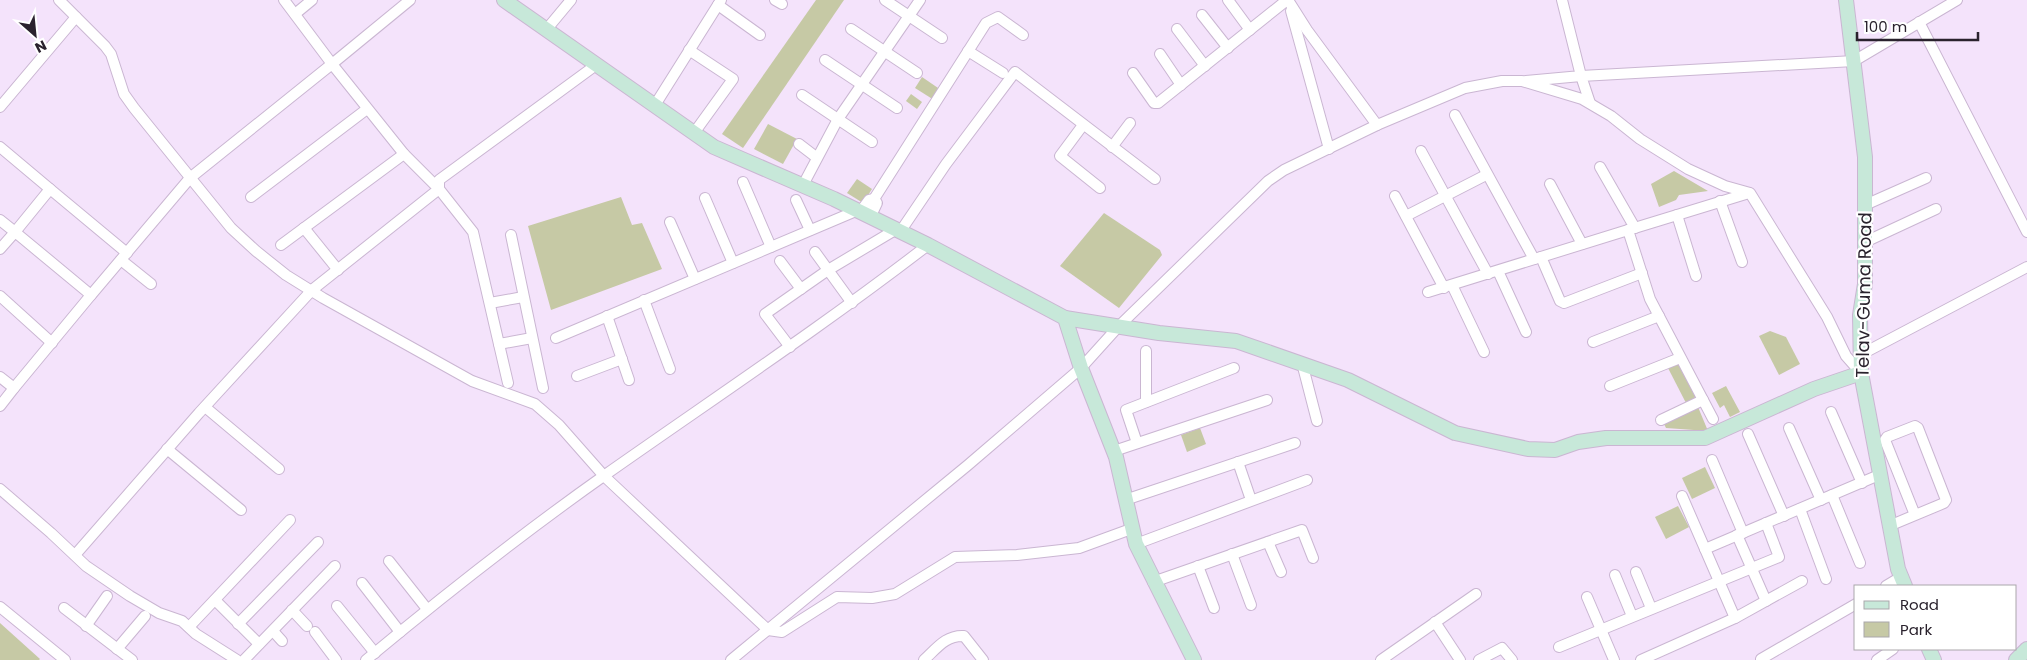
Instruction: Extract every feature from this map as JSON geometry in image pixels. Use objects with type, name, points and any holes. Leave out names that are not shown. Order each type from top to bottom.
[{"type":"street","points":[[59,0],[111,54],[124,94],[231,228],[256,251],[286,275],[472,381],[535,404],[559,425],[604,476],[768,630],[782,632],[838,597],[872,598],[895,594],[955,558],[1017,555],[1079,548],[1130,529]]},
{"type":"street","points":[[284,0],[404,154],[439,189],[473,232],[508,383]]},
{"type":"street","points":[[295,14],[312,0]]},
{"type":"street","points":[[0,406],[190,178],[410,0]]},
{"type":"street","points":[[504,0],[714,147],[803,185],[928,245],[1065,318],[1118,327],[1236,341],[1348,380],[1455,433],[1528,450],[1555,450],[1578,442],[1606,438],[1705,438],[1814,389],[1861,373],[1846,356],[1827,317],[1750,193],[1725,186],[1688,169],[1582,99],[1522,81]]},
{"type":"street","points":[[546,30],[571,0]]},
{"type":"street","points":[[885,0],[942,38]]},
{"type":"street","points":[[803,185],[816,156],[838,119],[920,0]]},
{"type":"street","points":[[1228,0],[1250,30]]},
{"type":"street","points":[[1133,73],[1154,103],[1158,102],[1181,86],[1288,0]]},
{"type":"street","points":[[1288,0],[1307,30],[1377,126]]},
{"type":"street","points":[[1288,0],[1329,149]]},
{"type":"street","points":[[1562,0],[1581,76],[1590,103]]},
{"type":"street","name":"Telav-Guma Road","points":[[1846,0],[1865,157],[1865,284],[1860,315],[1861,373],[1889,526],[1903,582]]},
{"type":"street","points":[[731,660],[968,465],[1081,368],[1118,327],[1263,185],[1284,170],[1464,88],[1502,81],[1854,61],[1957,0]]},
{"type":"street","points":[[655,105],[720,3],[760,34]]},
{"type":"street","points":[[1202,15],[1228,48]]},
{"type":"street","points":[[0,107],[76,17]]},
{"type":"street","points":[[556,338],[810,230],[862,214],[877,203],[874,199],[986,23],[992,18],[998,17],[1023,35]]},
{"type":"street","points":[[1919,22],[2027,232]]},
{"type":"street","points":[[852,29],[917,73]]},
{"type":"street","points":[[1177,29],[1206,66]]},
{"type":"street","points":[[689,50],[733,79],[694,133]]},
{"type":"street","points":[[968,50],[1003,72]]},
{"type":"street","points":[[1160,54],[1181,86]]},
{"type":"street","points":[[825,60],[897,108]]},
{"type":"street","points":[[439,189],[439,180],[449,171],[596,65]]},
{"type":"street","points":[[790,347],[765,314],[828,270],[897,231],[1014,72],[1155,180]]},
{"type":"street","points":[[802,95],[872,142]]},
{"type":"street","points":[[250,197],[367,108]]},
{"type":"street","points":[[1456,115],[1486,175],[1537,258],[1560,301],[1564,303],[1642,273]]},
{"type":"street","points":[[1112,147],[1130,123]]},
{"type":"street","points":[[1083,126],[1060,156],[1100,188]]},
{"type":"street","points":[[799,144],[816,156]]},
{"type":"street","points":[[0,147],[50,189],[151,284]]},
{"type":"street","points":[[1421,151],[1446,196],[1493,272],[1526,332]]},
{"type":"street","points":[[281,245],[404,154]]},
{"type":"street","points":[[1600,167],[1631,229],[1650,299],[1713,419]]},
{"type":"street","points":[[1406,216],[1486,175]]},
{"type":"street","points":[[1865,205],[1926,178]]},
{"type":"street","points":[[743,182],[771,247]]},
{"type":"street","points":[[1550,184],[1582,244]]},
{"type":"street","points":[[0,249],[50,189]]},
{"type":"street","points":[[75,555],[205,406],[312,290],[439,189]]},
{"type":"street","points":[[1428,292],[1750,193]]},
{"type":"street","points":[[1395,196],[1484,352]]},
{"type":"street","points":[[705,198],[733,263]]},
{"type":"street","points":[[796,200],[810,230]]},
{"type":"street","points":[[1720,202],[1742,262]]},
{"type":"street","points":[[1865,242],[1936,209]]},
{"type":"street","points":[[1677,215],[1696,276]]},
{"type":"street","points":[[0,220],[91,295]]},
{"type":"street","points":[[670,222],[695,279]]},
{"type":"street","points":[[304,228],[338,270]]},
{"type":"street","points":[[511,235],[542,388]]},
{"type":"street","points":[[366,660],[427,609],[604,476],[852,303],[928,245]]},
{"type":"street","points":[[815,252],[852,303]]},
{"type":"street","points":[[780,261],[801,289]]},
{"type":"street","points":[[1862,354],[2027,268]]},
{"type":"street","points":[[0,296],[52,343]]},
{"type":"street","points":[[490,303],[523,297]]},
{"type":"street","points":[[644,300],[670,369]]},
{"type":"street","points":[[607,316],[629,380]]},
{"type":"street","points":[[1593,342],[1659,316]]},
{"type":"street","points":[[1065,318],[1081,368],[1114,451],[1130,529],[1153,582],[1194,660]]},
{"type":"street","points":[[499,344],[532,338]]},
{"type":"street","points":[[1146,350],[1146,402]]},
{"type":"street","points":[[1610,386],[1680,358]]},
{"type":"street","points":[[577,376],[622,359]]},
{"type":"street","points":[[1302,363],[1317,421]]},
{"type":"street","points":[[1137,443],[1126,410],[1234,368]]},
{"type":"street","points":[[0,377],[14,388]]},
{"type":"street","points":[[1114,451],[1267,400]]},
{"type":"street","points":[[1661,420],[1703,400]]},
{"type":"street","points":[[205,406],[279,469]]},
{"type":"street","points":[[1831,412],[1862,483]]},
{"type":"street","points":[[1889,526],[1944,503],[1946,500],[1916,426],[1887,437],[1886,440],[1915,515]]},
{"type":"street","points":[[1789,428],[1821,500]]},
{"type":"street","points":[[1748,434],[1784,516]]},
{"type":"street","points":[[1124,500],[1295,443]]},
{"type":"street","points":[[167,449],[241,510]]},
{"type":"street","points":[[1712,460],[1752,569],[1766,601]]},
{"type":"street","points":[[1238,462],[1251,500]]},
{"type":"street","points":[[1705,549],[1879,476]]},
{"type":"street","points":[[1136,544],[1307,480]]},
{"type":"street","points":[[0,489],[86,566],[159,613],[182,621],[227,655],[237,660]]},
{"type":"street","points":[[1832,495],[1860,563]]},
{"type":"street","points":[[1682,496],[1735,618]]},
{"type":"street","points":[[1800,509],[1826,579]]},
{"type":"street","points":[[188,627],[290,520]]},
{"type":"street","points":[[1559,647],[1780,557],[1766,523]]},
{"type":"street","points":[[1153,582],[1302,530],[1313,558]]},
{"type":"street","points":[[238,624],[318,542]]},
{"type":"street","points":[[1268,542],[1281,572]]},
{"type":"street","points":[[1232,554],[1251,604]]},
{"type":"street","points":[[389,561],[427,609]]},
{"type":"street","points":[[244,660],[336,566]]},
{"type":"street","points":[[1198,566],[1214,608]]},
{"type":"street","points":[[1636,572],[1651,608]]},
{"type":"street","points":[[1615,575],[1632,616]]},
{"type":"street","points":[[1641,660],[1735,618],[1802,581]]},
{"type":"street","points":[[1890,585],[1903,582]]},
{"type":"street","points":[[362,583],[400,632]]},
{"type":"street","points":[[1381,660],[1476,594]]},
{"type":"street","points":[[86,626],[107,596]]},
{"type":"street","points":[[1588,597],[1614,660]]},
{"type":"street","points":[[215,600],[259,644]]},
{"type":"street","points":[[1760,657],[1854,605]]},
{"type":"street","points":[[337,606],[375,652]]},
{"type":"street","points":[[0,607],[65,660]]},
{"type":"street","points":[[64,608],[132,660]]},
{"type":"street","points":[[292,610],[311,629],[336,660]]},
{"type":"street","points":[[117,649],[145,616]]},
{"type":"street","points":[[1435,622],[1460,660]]},
{"type":"street","points":[[273,630],[282,640]]},
{"type":"street","points":[[924,660],[944,640],[955,636],[964,636],[983,660]]},
{"type":"street","points":[[1479,660],[1502,648],[1512,660]]},
{"type":"street","points":[[2016,660],[2027,649]]},
{"type":"green space","points":[[816,0],[844,0],[743,148],[722,134]]},
{"type":"green space","points":[[922,77],[941,90],[934,100],[915,88]]},
{"type":"green space","points":[[911,94],[922,102],[917,109],[906,101]]},
{"type":"green space","points":[[768,124],[797,139],[783,164],[754,149]]},
{"type":"green space","points":[[1674,171],[1708,191],[1679,195],[1676,200],[1659,207],[1651,184]]},
{"type":"green space","points":[[857,179],[872,189],[863,203],[847,193]]},
{"type":"green space","points":[[621,197],[632,225],[642,223],[662,269],[551,310],[528,226]]},
{"type":"green space","points":[[1104,213],[1160,250],[1162,255],[1119,308],[1060,266]]},
{"type":"green space","points":[[1770,331],[1786,337],[1800,364],[1779,375],[1759,336]]},
{"type":"green space","points":[[1678,363],[1696,397],[1686,403],[1668,368]]},
{"type":"green space","points":[[1726,386],[1740,412],[1730,417],[1724,405],[1720,408],[1712,393]]},
{"type":"green space","points":[[1698,407],[1708,431],[1666,428],[1663,422]]},
{"type":"green space","points":[[1200,428],[1206,444],[1187,452],[1181,435]]},
{"type":"green space","points":[[1705,467],[1715,488],[1692,499],[1682,478]]},
{"type":"green space","points":[[1678,506],[1689,527],[1666,539],[1655,517]]},
{"type":"green space","points":[[0,623],[40,659],[0,660]]}]
